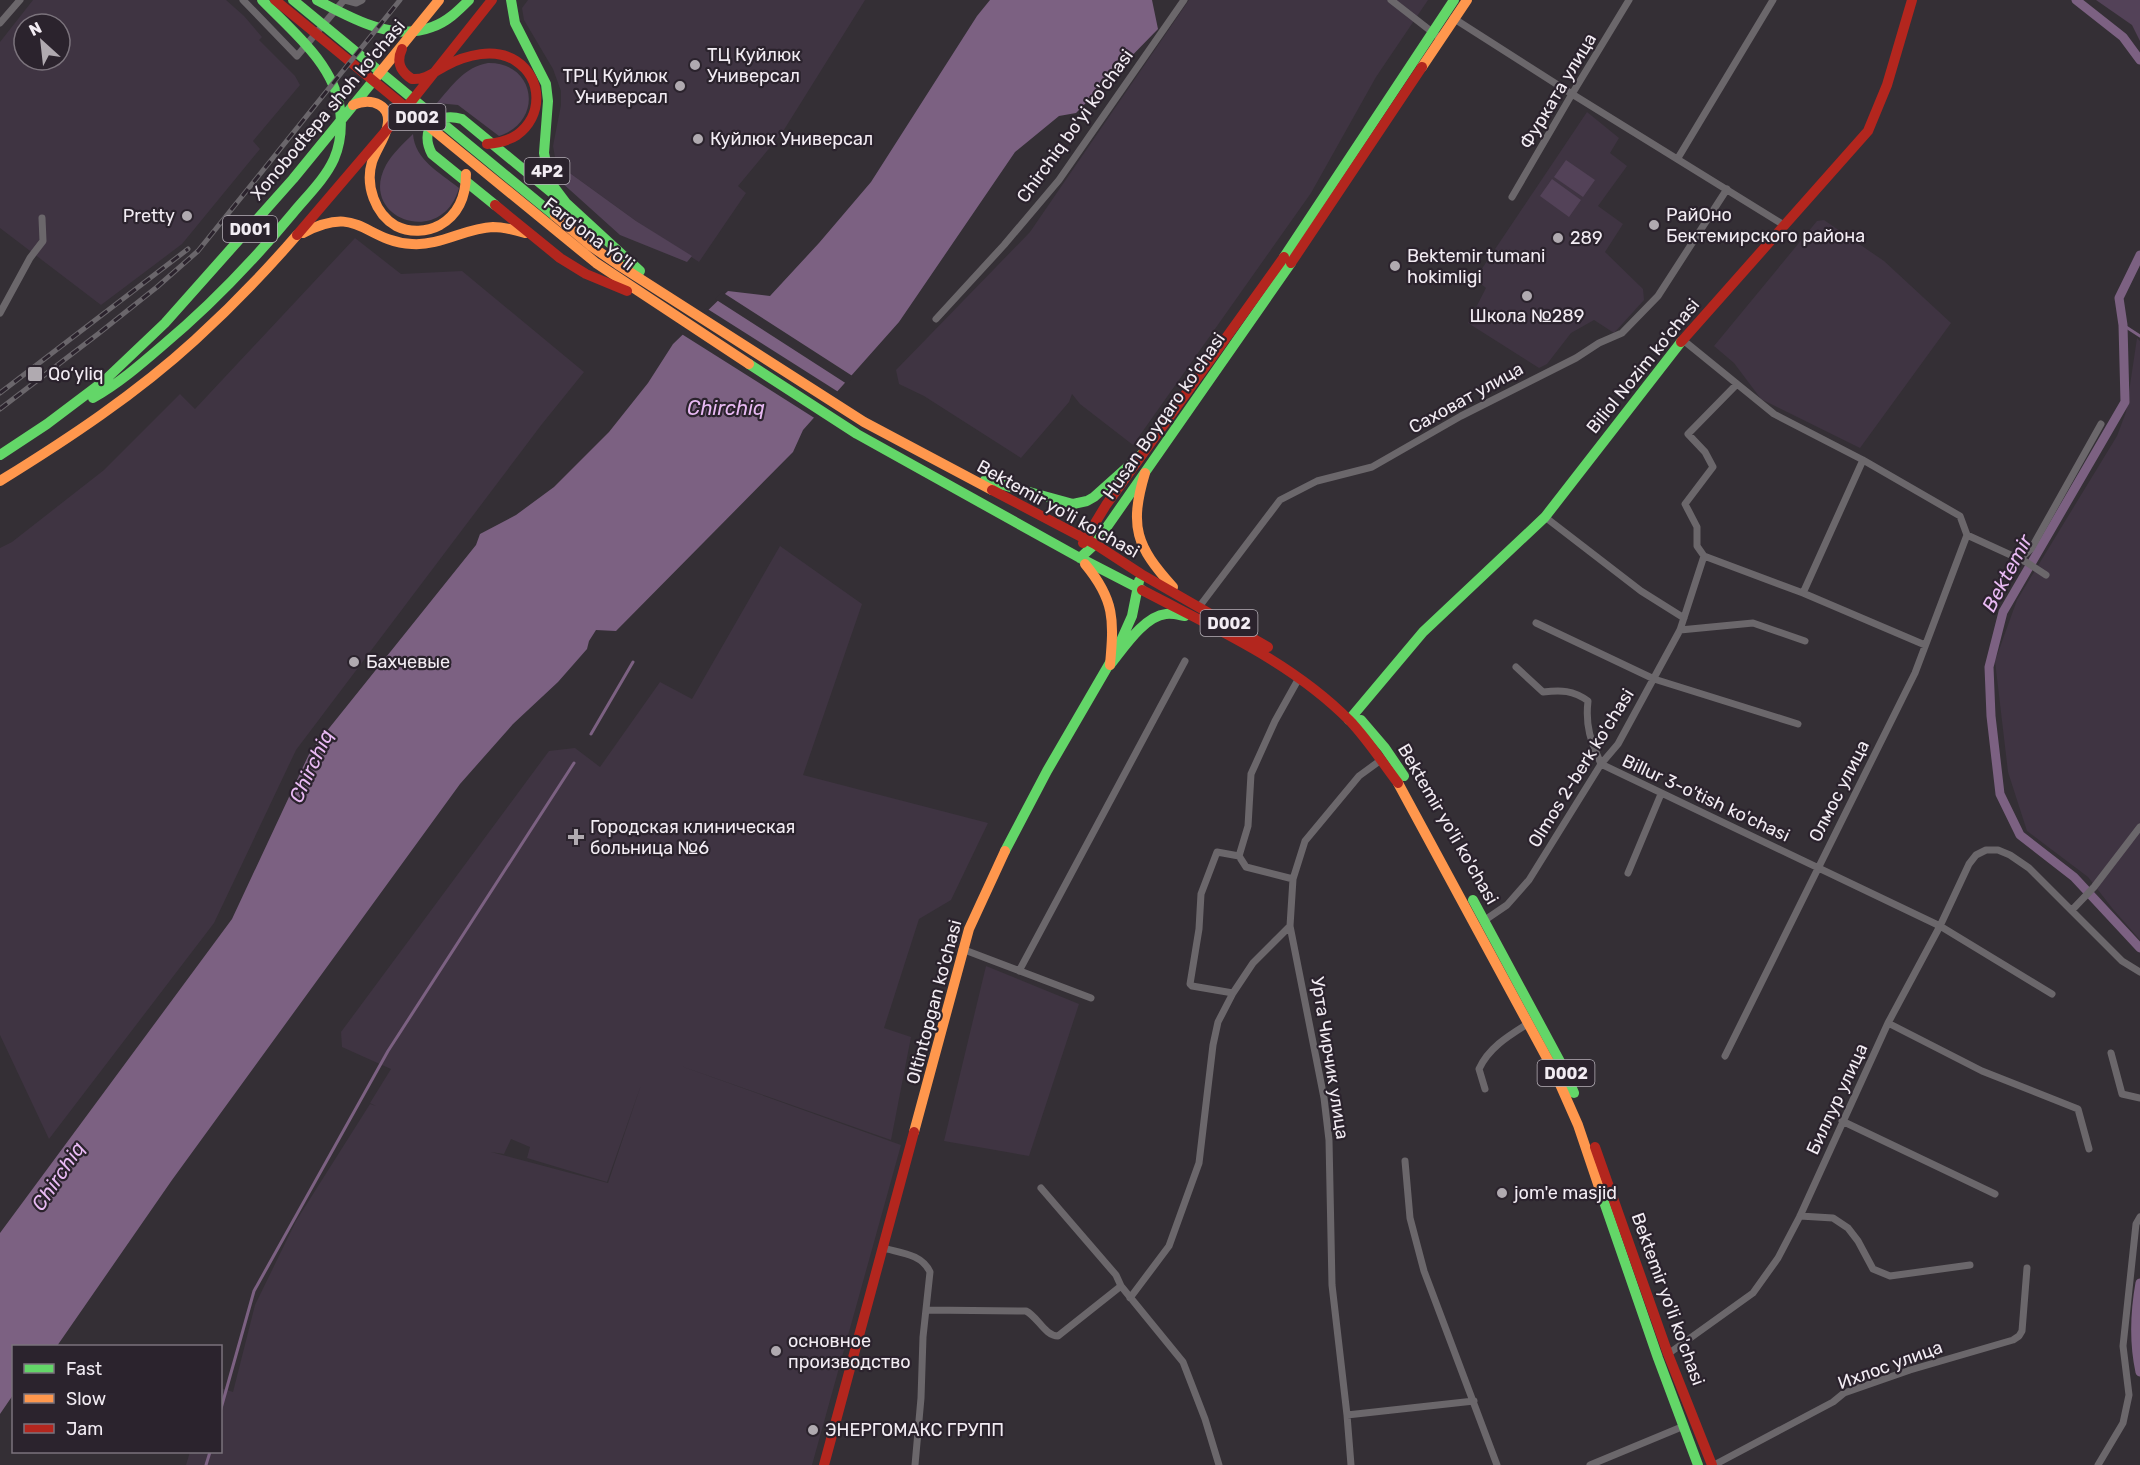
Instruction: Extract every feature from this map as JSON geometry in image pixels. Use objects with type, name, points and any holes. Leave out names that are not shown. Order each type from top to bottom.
[{"type":"main road","points":[[32,434],[113,387],[159,349],[218,294],[273,236],[327,171],[337,150],[341,115],[332,81],[316,58],[262,0]]},
{"type":"main road","name":"Farg'ona Yo'li","points":[[275,0],[559,234],[596,263],[664,309]]},
{"type":"main road","name":"Farg'ona Yo'li","points":[[293,0],[603,255],[671,298]]},
{"type":"main road","points":[[316,0],[375,28],[405,33],[426,30],[442,23],[457,13],[469,0]]},
{"type":"main road","name":"Xonobodtepa shoh ko'chasi","points":[[0,455],[104,381],[165,323],[293,179],[439,0]]},
{"type":"main road","name":"D001","points":[[0,481],[92,422],[161,369],[217,319],[288,247],[465,38],[492,0]]},
{"type":"main road","name":"4P2","points":[[511,0],[512,16],[517,32],[540,69],[546,86],[548,105],[544,157],[550,181],[563,202],[671,298]]},
{"type":"main road","name":"Husan Boyqaro ko'chasi","points":[[1450,15],[1454,0]]},
{"type":"main road","name":"Husan Boyqaro ko'chasi","points":[[1080,558],[1084,539],[1142,454],[1282,260],[1450,15],[1467,0]]},
{"type":"main road","name":"Biliol Nozim ko'chasi","points":[[1352,717],[1423,632],[1470,585],[1491,570],[1545,517],[1693,327],[1868,131],[1891,76],[1912,0]]},
{"type":"main road","name":"Husan Boyqaro ko'chasi","points":[[1080,558],[1095,544],[1293,260],[1436,35]]},
{"type":"main road","points":[[402,48],[398,62],[405,75],[419,80],[457,60],[484,54],[509,58],[525,69],[532,79],[537,102],[534,114],[522,133],[504,142],[478,143],[459,136]]},
{"type":"main road","points":[[353,105],[367,99],[381,105],[388,118],[385,133],[372,160],[370,186],[377,209],[396,226],[414,231],[428,230],[440,225],[457,210],[466,187],[465,167],[452,146]]},
{"type":"main road","points":[[563,202],[462,119],[454,116],[443,117],[430,127],[426,140],[427,147],[432,154],[560,258],[586,274],[664,309]]},
{"type":"main road","points":[[288,247],[308,230],[340,221],[363,225],[394,240],[411,244],[428,243],[477,228],[495,226],[522,232],[539,241]]},
{"type":"main road","name":"Bektemir yo'li ko'chasi","points":[[671,298],[864,423],[1095,544],[1141,574],[1271,648],[1303,670],[1385,747],[1485,920],[1564,1070],[1586,1122],[1668,1354],[1713,1465]]},
{"type":"main road","name":"Bektemir yo'li ko'chasi","points":[[664,309],[857,434],[1080,558],[1251,646],[1352,717],[1398,783],[1556,1072],[1578,1125],[1658,1358],[1698,1465]]},
{"type":"main road","points":[[954,471],[1073,504],[1094,497],[1142,454]]},
{"type":"main road","points":[[1145,473],[1135,511],[1139,538],[1156,569],[1183,598]]},
{"type":"main road","points":[[1080,558],[1099,580],[1110,603],[1113,627],[1110,665]]},
{"type":"main road","name":"Oltintopgan ko'chasi","points":[[824,1465],[884,1248],[962,949],[980,902],[1018,827],[1110,665],[1131,618],[1141,574]]},
{"type":"main road","points":[[1110,665],[1143,626],[1155,617],[1167,614],[1196,619]]},
{"type":"street","points":[[0,23],[20,0]]},
{"type":"street","points":[[243,0],[297,56],[345,0],[356,3],[362,0]]},
{"type":"street","points":[[252,7],[266,8],[280,0]]},
{"type":"street","name":"Chirchiq bo'yi ko'chasi","points":[[936,319],[1004,245],[1059,180],[1184,0]]},
{"type":"street","points":[[1391,0],[1436,35]]},
{"type":"street","name":"Фурката улица","points":[[1512,197],[1629,0]]},
{"type":"street","points":[[1678,158],[1773,0]]},
{"type":"street","points":[[1450,15],[1572,94],[1784,225]]},
{"type":"street","name":"Саховат улица","points":[[1199,606],[1280,500],[1317,481],[1372,467],[1461,416],[1622,333],[1658,296],[1727,189]]},
{"type":"street","points":[[0,313],[30,258],[43,241],[42,218]]},
{"type":"street","points":[[1683,340],[1774,414],[1863,460],[1960,516],[1967,535],[2023,561],[2046,575]]},
{"type":"street","points":[[1737,384],[1688,434],[1705,452],[1713,467],[1684,504],[1697,527],[1697,546],[1704,556],[1803,593],[1925,645]]},
{"type":"street","points":[[2023,561],[2100,424]]},
{"type":"street","points":[[1803,593],[1863,460]]},
{"type":"street","points":[[1545,517],[1641,591],[1684,618]]},
{"type":"street","name":"Олмос улица","points":[[1725,1056],[1915,673],[1967,535]]},
{"type":"street","name":"Olmos 2-berk ko'chasi","points":[[1485,920],[1507,905],[1529,880],[1601,764],[1618,744],[1680,630],[1704,556]]},
{"type":"street","points":[[1536,623],[1654,679],[1798,724]]},
{"type":"street","points":[[1680,630],[1753,623],[1805,641]]},
{"type":"street","points":[[1019,970],[1185,661]]},
{"type":"street","points":[[1516,667],[1543,692],[1565,690],[1579,695],[1588,702],[1588,736],[1601,764]]},
{"type":"street","points":[[1293,879],[1245,867],[1239,856],[1248,826],[1251,774],[1275,721],[1299,678]]},
{"type":"street","name":"Урта Чирчик улица","points":[[1351,1465],[1332,1285],[1329,1140],[1324,1098],[1290,926],[1293,879],[1305,841],[1359,776],[1381,760]]},
{"type":"street","name":"Billur 3-o'tish ko'chasi","points":[[1601,764],[1940,926],[2052,994]]},
{"type":"street","points":[[1628,873],[1661,794]]},
{"type":"street","points":[[2140,827],[2094,887],[2072,910],[2122,961],[2140,972]]},
{"type":"street","name":"Биллур улица","points":[[1668,1354],[1753,1293],[1778,1258],[1888,1023],[1940,926],[1969,864],[1976,855],[1986,850],[1998,850],[2010,855],[2030,868],[2072,910]]},
{"type":"street","points":[[1233,993],[1190,984],[1199,929],[1201,894],[1216,853],[1219,851],[1239,856]]},
{"type":"street","points":[[1130,1298],[1169,1246],[1199,1163],[1213,1045],[1218,1022],[1233,993],[1253,963],[1290,926]]},
{"type":"street","points":[[962,949],[1091,998]]},
{"type":"street","points":[[1485,1089],[1479,1069],[1483,1060],[1500,1043],[1529,1023]]},
{"type":"street","points":[[1888,1023],[1982,1071],[2078,1109],[2089,1149]]},
{"type":"street","points":[[2111,1053],[2122,1094],[2140,1098]]},
{"type":"street","points":[[1842,1121],[1995,1194]]},
{"type":"street","points":[[1405,1161],[1410,1218],[1424,1270],[1497,1465]]},
{"type":"street","points":[[1041,1188],[1116,1275],[1130,1298],[1183,1362],[1205,1419],[1219,1465]]},
{"type":"street","points":[[1800,1215],[1833,1218],[1848,1228],[1874,1269],[1890,1276],[1970,1265]]},
{"type":"street","points":[[2098,1465],[2122,1423],[2129,1395],[2122,1346],[2136,1224],[2140,1216]]},
{"type":"street","points":[[884,1248],[920,1259],[927,1264],[930,1272],[915,1465]]},
{"type":"street","name":"Ихлос улица","points":[[1713,1465],[1833,1402],[1844,1393],[1910,1370],[2013,1340],[2022,1331],[2027,1268]]},
{"type":"street","points":[[927,1310],[1026,1311],[1034,1315],[1049,1334],[1058,1336],[1121,1286]]},
{"type":"street","points":[[1347,1415],[1474,1401]]},
{"type":"street","points":[[1590,1465],[1684,1426]]},
{"type":"shaded area","points":[[33,0],[226,0],[244,16],[262,37],[259,40],[295,76],[300,85],[253,141],[260,149],[182,244],[101,305],[0,228],[0,42],[12,27],[12,72],[72,72],[72,12],[24,12]]},
{"type":"shaded area","points":[[528,0],[865,0],[782,133],[738,186],[746,193],[699,262],[636,221],[556,163],[553,146],[561,105],[561,91],[553,69],[524,20],[522,8]]},
{"type":"shaded area","points":[[1189,0],[1428,0],[1376,77],[1311,193],[1133,445],[1080,404],[1072,394],[1069,402],[1021,458],[924,396],[899,384],[896,370],[1030,232]]},
{"type":"shaded area","points":[[2096,0],[2140,0],[2140,41],[2132,25]]},
{"type":"shaded area","points":[[488,63],[504,65],[516,72],[524,82],[528,94],[528,106],[523,118],[514,129],[499,136],[458,105],[437,103],[465,73]]},
{"type":"shaded area","name":"289","points":[[1587,112],[1619,138],[1610,153],[1627,166],[1598,206],[1623,224],[1605,252],[1643,289],[1644,300],[1614,333],[1594,320],[1571,333],[1547,364],[1539,368],[1468,323],[1486,288],[1475,279]]},
{"type":"shaded area","points":[[413,134],[418,151],[423,158],[459,188],[450,207],[436,218],[421,222],[405,220],[392,212],[383,200],[380,184],[386,165]]},
{"type":"shaded area","points":[[1566,160],[1595,180],[1583,197],[1554,177]]},
{"type":"shaded area","points":[[567,171],[636,221],[692,256],[687,262],[620,235],[560,181]]},
{"type":"shaded area","points":[[1552,179],[1581,200],[1569,217],[1540,196]]},
{"type":"shaded area","points":[[1824,220],[1884,261],[1951,323],[1860,448],[1761,399],[1734,363],[1714,346],[1817,221]]},
{"type":"shaded area","points":[[355,238],[401,274],[462,271],[584,372],[542,424],[296,750],[214,923],[49,1139],[0,1035],[0,548],[12,542],[104,470],[180,394],[195,409]]},
{"type":"shaded area","points":[[2137,338],[2140,341],[2140,940],[2088,877],[2027,831],[2008,772],[1995,661],[2017,600],[2117,436],[2126,412]]},
{"type":"shaded area","points":[[780,546],[862,604],[803,775],[988,823],[951,900],[919,919],[884,1028],[911,1037],[891,1140],[678,1065],[901,1145],[812,1465],[186,1465],[190,1453],[222,1453],[222,1388],[233,1392],[255,1305],[296,1221],[370,1104],[376,1106],[370,1103],[391,1069],[342,1047],[341,1032],[549,751],[575,748],[600,767],[660,682],[692,699]],"holes":[[[641,1085],[608,1183],[491,1152],[504,1154],[511,1139],[530,1147],[527,1158],[607,1182]]]},
{"type":"shaded area","points":[[986,966],[1079,1004],[1029,1156],[944,1141]]},
{"type":"water","name":"Chirchiq","points":[[990,0],[1152,0],[1158,29],[1076,113],[1059,116],[1015,152],[899,322],[803,430],[793,452],[616,631],[596,630],[587,649],[558,682],[513,724],[460,784],[172,1180],[58,1345],[12,1345],[12,1396],[0,1414],[0,1233],[232,919],[310,752],[476,545],[480,534],[516,515],[554,487],[609,432],[648,383],[673,344],[728,291],[770,296],[819,243],[871,182],[977,16]]},
{"type":"pier","points":[[722,292],[854,377],[847,384],[715,299]]},
{"type":"pier","points":[[706,308],[840,393],[816,419],[680,333]]},
{"type":"waterway","name":"Bektemir","points":[[2076,0],[2123,37],[2140,60]]},
{"type":"waterway","name":"Bektemir","points":[[2140,255],[2119,298],[2123,325],[2125,402],[2003,612],[1989,667],[1991,716],[2000,794],[2020,835],[2074,877],[2140,948]]},
{"type":"waterway","points":[[2123,325],[2140,336]]},
{"type":"waterway","points":[[591,734],[633,662]]},
{"type":"waterway","points":[[222,1405],[254,1291],[388,1051],[574,763]]},
{"type":"waterway","name":"Bektemir","points":[[2140,1283],[2136,1328],[2140,1372]]},
{"type":"waterway","points":[[206,1465],[210,1453]]},
{"type":"railway","points":[[0,409],[157,287],[198,251],[400,0]]},
{"type":"railway","points":[[0,393],[188,249]]},
{"type":"traffic: fast","points":[[93,398],[137,367],[214,299],[310,194],[334,159],[340,141],[341,115],[330,77],[310,49],[262,0]]},
{"type":"traffic: fast","points":[[293,0],[555,216]]},
{"type":"traffic: fast","points":[[317,0],[372,26],[402,32],[417,31],[437,25],[452,16],[469,0]]},
{"type":"traffic: fast","points":[[511,0],[515,23],[546,84],[548,101],[544,153],[549,178],[566,203],[640,271]]},
{"type":"traffic: fast","points":[[1284,257],[1454,0]]},
{"type":"traffic: fast","points":[[0,455],[47,424],[104,381],[165,323],[293,179],[378,75]]},
{"type":"traffic: fast","points":[[495,205],[432,154],[428,145],[429,130],[438,120],[453,117],[462,119],[563,202]]},
{"type":"traffic: fast","points":[[1080,558],[1095,544],[1291,263]]},
{"type":"traffic: fast","points":[[1349,720],[1423,632],[1545,517],[1681,342]]},
{"type":"traffic: fast","points":[[749,364],[857,434],[1142,590]]},
{"type":"traffic: fast","points":[[985,480],[1073,504],[1094,497],[1142,454]]},
{"type":"traffic: fast","points":[[1005,851],[1047,771],[1115,654],[1132,616],[1139,581]]},
{"type":"traffic: fast","points":[[1110,665],[1135,634],[1150,621],[1166,614],[1185,616]]},
{"type":"traffic: fast","points":[[1361,720],[1385,748],[1404,776]]},
{"type":"traffic: fast","points":[[1473,900],[1564,1069],[1574,1093]]},
{"type":"traffic: fast","points":[[1601,1193],[1698,1465]]},
{"type":"traffic: slow","points":[[378,75],[439,0]]},
{"type":"traffic: slow","points":[[1422,67],[1467,0]]},
{"type":"traffic: slow","points":[[353,105],[374,103],[384,109],[387,114],[387,128],[372,162],[370,180],[377,207],[396,226],[413,231],[424,230],[447,221],[457,210],[463,196],[466,174]]},
{"type":"traffic: slow","points":[[415,115],[596,263],[749,364]]},
{"type":"traffic: slow","points":[[555,216],[617,264],[864,422],[992,490]]},
{"type":"traffic: slow","points":[[303,233],[337,222],[350,223],[382,237],[412,244],[433,242],[473,230],[493,227],[525,233]]},
{"type":"traffic: slow","points":[[0,481],[101,415],[172,360],[235,302],[297,235]]},
{"type":"traffic: slow","points":[[1145,473],[1137,508],[1139,535],[1151,559],[1173,587]]},
{"type":"traffic: slow","points":[[1085,564],[1102,589],[1110,611],[1112,623],[1110,665]]},
{"type":"traffic: slow","points":[[1398,783],[1555,1073],[1578,1125],[1601,1193]]},
{"type":"traffic: slow","points":[[914,1132],[969,929],[1005,851]]},
{"type":"traffic: jam","points":[[275,0],[415,115]]},
{"type":"traffic: jam","points":[[297,235],[414,98],[492,0]]},
{"type":"traffic: jam","points":[[1681,342],[1868,131],[1887,85],[1912,0]]},
{"type":"traffic: jam","points":[[402,49],[399,58],[400,66],[412,79],[426,77],[453,62],[481,54],[499,54],[508,57],[525,69],[535,87],[536,98],[532,118],[526,127],[514,137],[487,144]]},
{"type":"traffic: jam","points":[[1291,263],[1422,67]]},
{"type":"traffic: jam","points":[[495,205],[560,258],[586,274],[627,291]]},
{"type":"traffic: jam","points":[[1083,543],[1106,505],[1284,257]]},
{"type":"traffic: jam","points":[[992,490],[1095,544],[1141,574],[1268,647]]},
{"type":"traffic: jam","points":[[1142,590],[1251,648],[1303,681],[1350,721],[1398,783]]},
{"type":"traffic: jam","points":[[824,1465],[914,1132]]},
{"type":"traffic: jam","points":[[1595,1147],[1668,1354],[1712,1465]]},
{"type":"place","name":"ТЦ Куйлюк Универсал","points":[[695,65]]},
{"type":"place","name":"ТРЦ Куйлюк Универсал","points":[[680,86]]},
{"type":"place","name":"Куйлюк Универсал","points":[[698,139]]},
{"type":"place","name":"Pretty","points":[[187,216]]},
{"type":"place","name":"РайОно Бектемирского района","points":[[1654,225]]},
{"type":"place","name":"289","points":[[1558,238]]},
{"type":"place","name":"Bektemir tumani hokimligi","points":[[1395,266]]},
{"type":"place","name":"Школа №289","points":[[1527,296]]},
{"type":"place","name":"Qo‘yliq","points":[[35,374]]},
{"type":"place","name":"Бахчевые","points":[[354,662]]},
{"type":"place","name":"Городская клиническая больница №6","points":[[576,837]]},
{"type":"place","name":"jom'e masjid","points":[[1502,1193]]},
{"type":"place","name":"основное производство","points":[[776,1351]]},
{"type":"place","name":"ЭНЕРГОМАКС ГРУПП","points":[[813,1430]]}]
